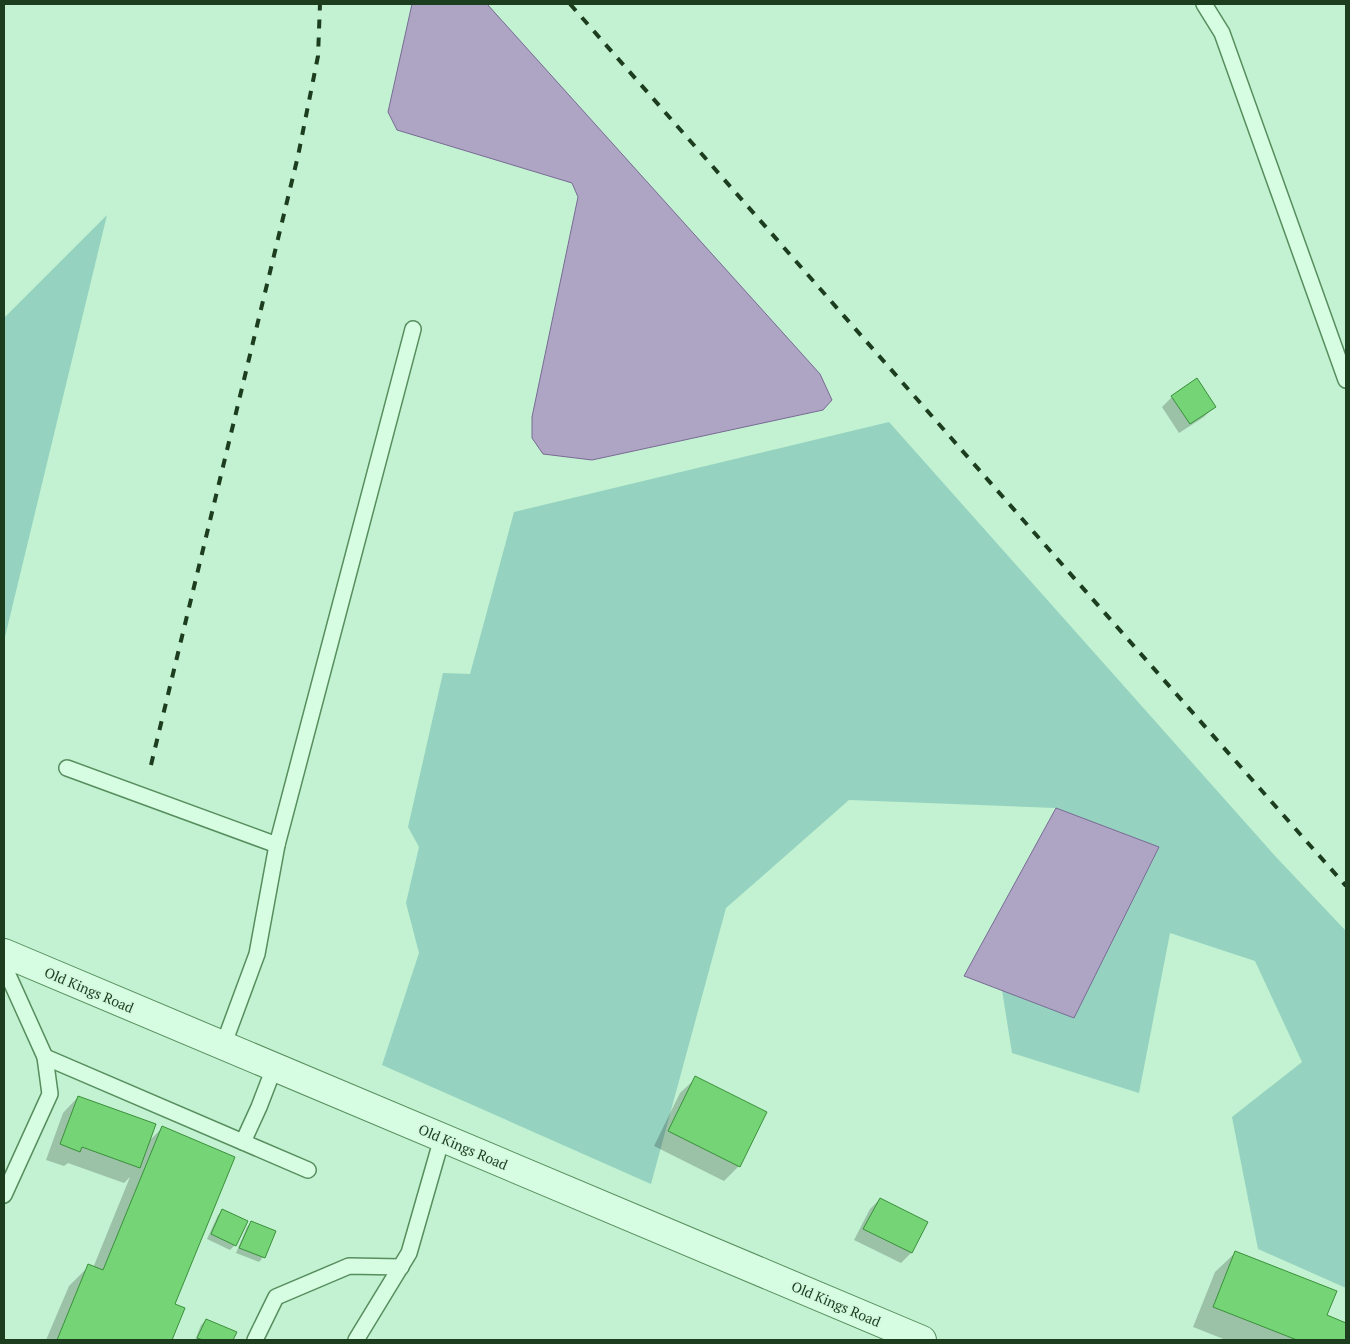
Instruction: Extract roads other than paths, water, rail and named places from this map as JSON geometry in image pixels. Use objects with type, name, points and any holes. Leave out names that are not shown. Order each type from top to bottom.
[{"type":"street","name":"Old Kings Road","points":[[4,953],[922,1340]]},
{"type":"lane","points":[[1204,4],[1222,32],[1346,380]]},
{"type":"lane","points":[[223,1046],[257,954],[277,845],[413,329]]},
{"type":"lane","points":[[66,768],[277,845]]},
{"type":"lane","points":[[4,966],[45,1057],[50,1094],[4,1195]]},
{"type":"lane","points":[[45,1057],[308,1170]]},
{"type":"lane","points":[[243,1142],[274,1068]]},
{"type":"lane","points":[[356,1340],[409,1254],[442,1138]]},
{"type":"lane","points":[[255,1340],[276,1297],[349,1266],[401,1267]]},
{"type":"railway","points":[[151,765],[298,156],[318,56],[320,4]]},
{"type":"railway","points":[[570,4],[1346,886]]}]
